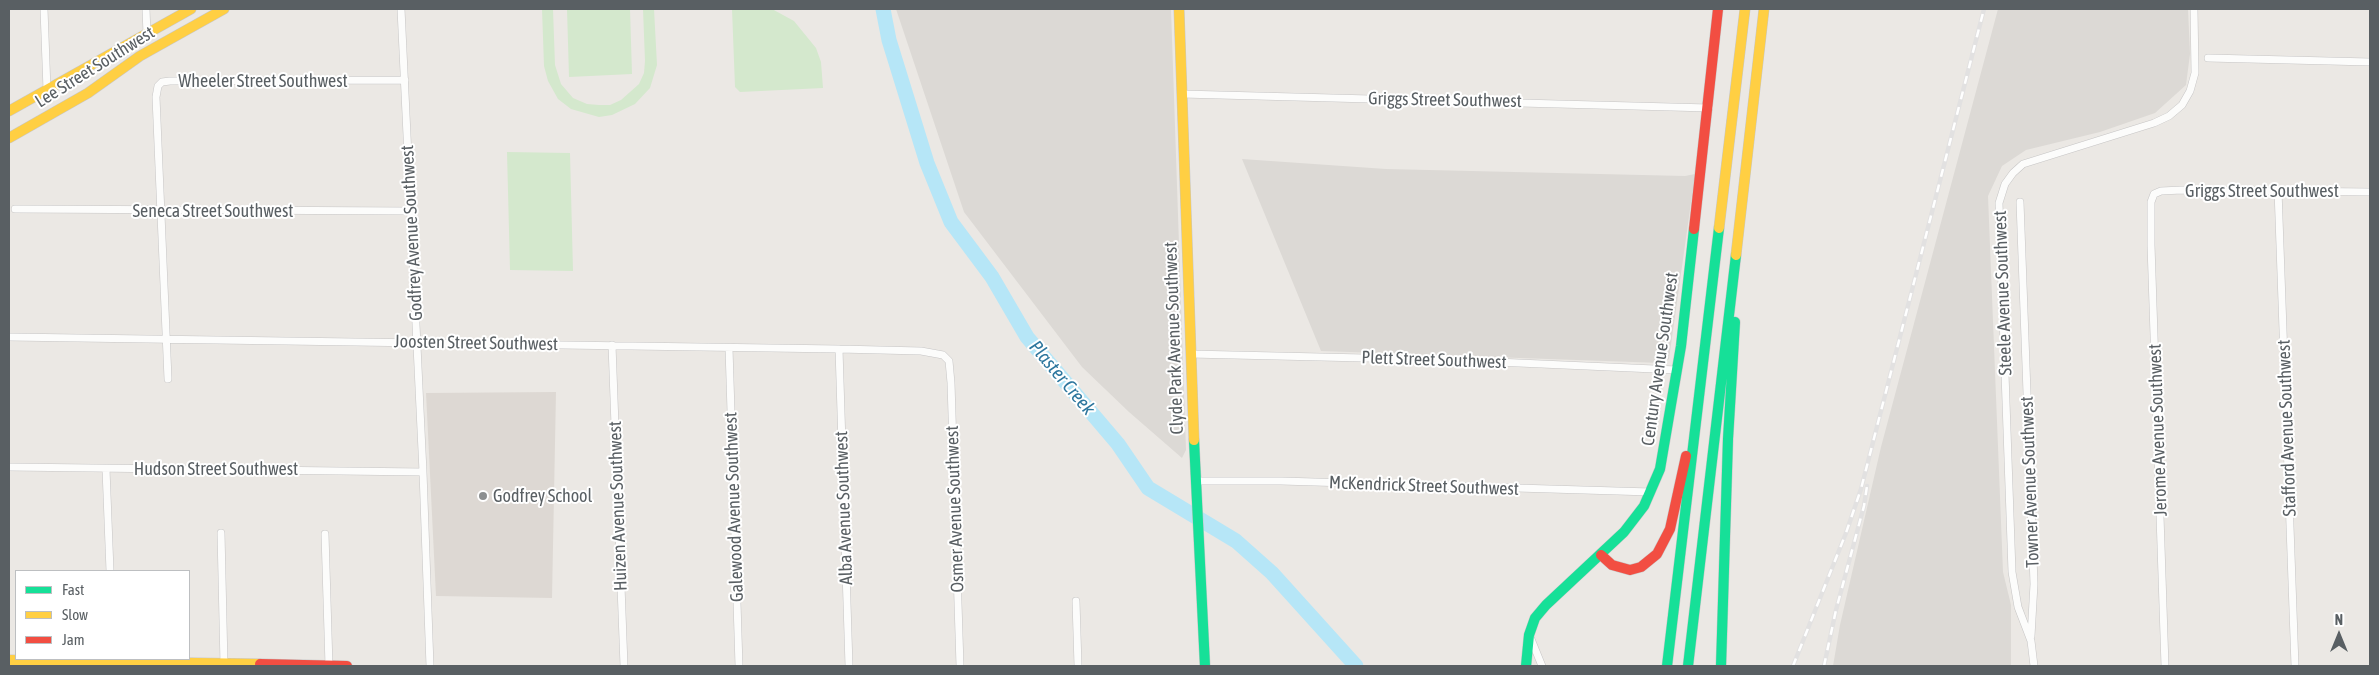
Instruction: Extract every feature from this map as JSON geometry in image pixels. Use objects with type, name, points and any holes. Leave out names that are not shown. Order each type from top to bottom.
[{"type":"main road","name":"Lee Street Southwest","points":[[9,112],[191,9]]},
{"type":"main road","name":"Lee Street Southwest","points":[[9,138],[88,93],[140,56],[224,9]]},
{"type":"main road","name":"Clyde Park Avenue Southwest","points":[[1178,9],[1190,354],[1205,666]]},
{"type":"main road","name":"Century Avenue Southwest","points":[[1526,666],[1529,635],[1533,622],[1540,612],[1624,532],[1652,492],[1665,447],[1677,370],[1718,9]]},
{"type":"main road","points":[[1668,666],[1745,9]]},
{"type":"main road","points":[[1688,666],[1764,9]]},
{"type":"main road","points":[[1721,666],[1728,447],[1735,348],[1736,254]]},
{"type":"main road","points":[[1601,555],[1612,565],[1630,570],[1646,564],[1662,547],[1673,516],[1701,393]]},
{"type":"main road","points":[[9,666],[9,661],[240,666],[347,666]]},
{"type":"street","points":[[44,9],[47,90]]},
{"type":"street","points":[[146,9],[147,34]]},
{"type":"street","name":"Godfrey Avenue Southwest","points":[[401,9],[423,472],[430,666]]},
{"type":"street","name":"Steele Avenue Southwest","points":[[2034,666],[2031,641],[2018,607],[2012,572],[1999,203],[2005,184],[2023,164],[2154,123],[2169,116],[2182,105],[2190,91],[2195,73],[2194,9]]},
{"type":"street","points":[[2208,58],[2370,62]]},
{"type":"street","name":"Wheeler Street Southwest","points":[[161,211],[156,97],[157,89],[162,82],[404,80]]},
{"type":"street","name":"Griggs Street Southwest","points":[[1182,94],[1708,108]]},
{"type":"street","name":"Griggs Street Southwest","points":[[2154,194],[2161,191],[2182,190],[2370,192]]},
{"type":"street","name":"Stafford Avenue Southwest","points":[[2278,190],[2296,666]]},
{"type":"street","name":"Jerome Avenue Southwest","points":[[2154,194],[2151,202],[2151,245],[2165,666]]},
{"type":"street","name":"Towner Avenue Southwest","points":[[2020,202],[2034,584],[2031,641]]},
{"type":"street","name":"Seneca Street Southwest","points":[[15,209],[411,211]]},
{"type":"street","points":[[161,211],[168,379]]},
{"type":"street","name":"Joosten Street Southwest","points":[[9,337],[839,349],[921,351],[943,355]]},
{"type":"street","name":"Huizen Avenue Southwest","points":[[612,345],[624,666]]},
{"type":"street","name":"Galewood Avenue Southwest","points":[[729,348],[739,666]]},
{"type":"street","name":"Alba Avenue Southwest","points":[[839,349],[849,666]]},
{"type":"street","name":"Plett Street Southwest","points":[[1190,354],[1441,360],[1677,370]]},
{"type":"street","name":"Osmer Avenue Southwest","points":[[943,355],[949,362],[951,383],[960,666]]},
{"type":"street","name":"Hudson Street Southwest","points":[[9,467],[423,472]]},
{"type":"street","points":[[106,468],[110,570]]},
{"type":"street","name":"McKendrick Street Southwest","points":[[1196,481],[1281,481],[1652,492]]},
{"type":"street","points":[[221,533],[224,665]]},
{"type":"street","points":[[325,534],[329,666]]},
{"type":"street","points":[[1076,601],[1078,666]]},
{"type":"street","points":[[1529,635],[1542,666]]},
{"type":"shaded area","points":[[896,9],[1171,9],[1186,450],[1182,458],[1129,412],[1082,367],[964,212]]},
{"type":"shaded area","points":[[1998,9],[2188,9],[2190,54],[2186,85],[2155,113],[2100,132],[2026,150],[2002,166],[1988,196],[2003,572],[2011,605],[2011,666],[1833,666],[1840,625],[1881,447]]},
{"type":"shaded area","points":[[1242,159],[1386,169],[1685,176],[1695,174],[1669,359],[1662,363],[1321,351]]},
{"type":"shaded area","points":[[556,392],[552,598],[436,596],[426,393]]},
{"type":"green space","points":[[542,9],[553,9],[555,65],[561,84],[573,98],[587,104],[610,105],[621,100],[639,84],[644,73],[645,61],[643,9],[654,9],[657,65],[650,88],[635,104],[612,115],[599,117],[571,109],[558,99],[548,81],[544,66]]},
{"type":"green space","points":[[567,9],[630,9],[632,74],[569,77]]},
{"type":"green space","points":[[732,9],[772,9],[794,21],[816,48],[821,62],[823,88],[740,92],[735,87]]},
{"type":"green space","points":[[507,152],[570,153],[573,271],[510,270]]},
{"type":"waterway","name":"Plaster Creek","points":[[883,9],[889,40],[927,163],[951,222],[992,277],[1027,337],[1118,444],[1148,488],[1236,541],[1272,573],[1356,666]]},
{"type":"railway","points":[[1793,666],[1846,533],[1861,489],[1984,9]]},
{"type":"railway","points":[[1824,666],[1836,610],[1864,506],[1867,486]]},
{"type":"traffic: fast","points":[[1667,666],[1719,228]]},
{"type":"traffic: fast","points":[[1526,666],[1529,635],[1535,618],[1546,605],[1624,532],[1644,506],[1660,469],[1681,346],[1694,229]]},
{"type":"traffic: fast","points":[[1688,666],[1736,255]]},
{"type":"traffic: fast","points":[[1721,666],[1728,439],[1735,322]]},
{"type":"traffic: fast","points":[[1194,440],[1205,666]]},
{"type":"traffic: slow","points":[[9,111],[191,9]]},
{"type":"traffic: slow","points":[[9,138],[88,93],[140,56],[224,9]]},
{"type":"traffic: slow","points":[[1179,9],[1194,440]]},
{"type":"traffic: slow","points":[[1719,228],[1745,9]]},
{"type":"traffic: slow","points":[[1736,255],[1764,9]]},
{"type":"traffic: slow","points":[[9,660],[260,664]]},
{"type":"traffic: jam","points":[[1694,229],[1718,9]]},
{"type":"traffic: jam","points":[[1601,555],[1612,565],[1630,570],[1641,567],[1657,554],[1670,529],[1686,456]]},
{"type":"traffic: jam","points":[[260,664],[347,666]]},
{"type":"place","name":"Godfrey School","points":[[483,496]]}]
